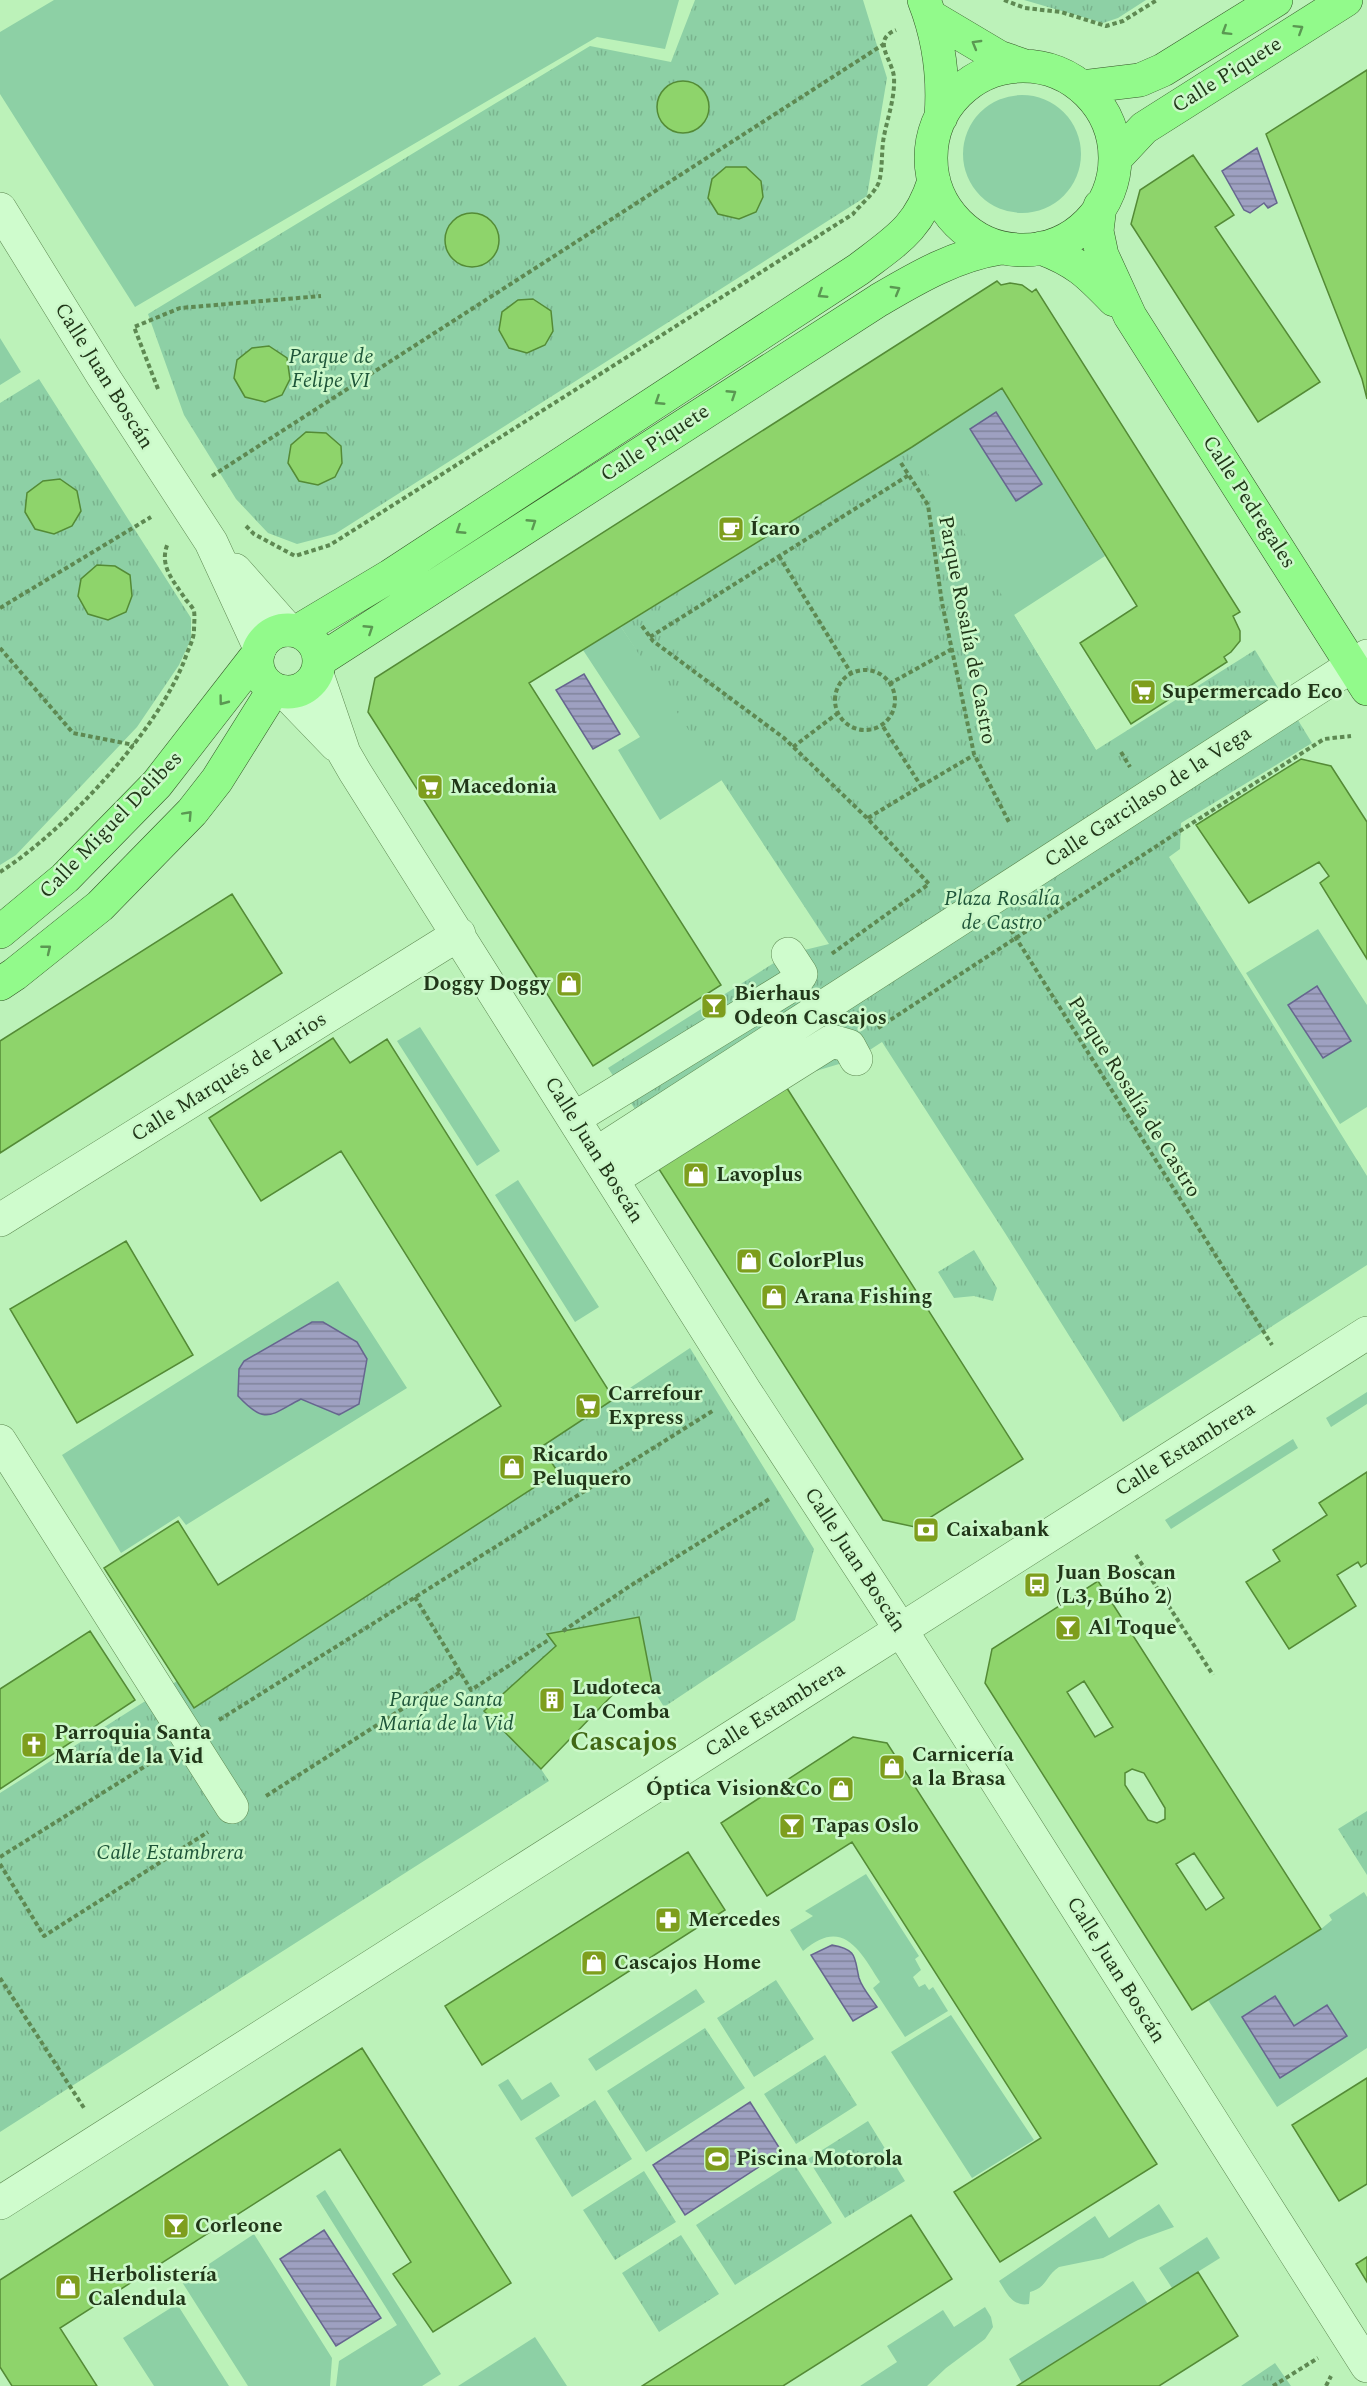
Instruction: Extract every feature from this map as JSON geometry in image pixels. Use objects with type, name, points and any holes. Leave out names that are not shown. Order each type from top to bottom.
[{"type":"main road","name":"Calle Piquete","points":[[1082,87],[1140,80],[1163,70],[1276,0]]},
{"type":"main road","name":"Calle Piquete","points":[[1115,159],[1144,128],[1346,0]]},
{"type":"main road","points":[[927,8],[999,57],[1025,66],[1054,72],[1082,87],[1106,119],[1115,159],[1111,183],[1101,206],[1085,226],[1064,240],[1028,250],[1001,248],[974,236],[951,216],[940,200],[934,181],[931,156],[935,132],[951,100],[970,83],[1004,68],[1025,66]]},
{"type":"main road","points":[[927,8],[943,86],[941,117]]},
{"type":"main road","name":"Calle Piquete","points":[[293,631],[390,576],[859,269],[914,224],[926,205],[934,181]]},
{"type":"main road","name":"Calle Pedregales","points":[[1101,206],[1097,231],[1102,255],[1130,316],[1362,670]]},
{"type":"main road","name":"Calle Piquete","points":[[318,667],[879,300],[927,272],[948,263],[976,252],[1001,248]]},
{"type":"main road","name":"Calle Pedregales","points":[[1041,248],[1063,256],[1085,270],[1130,316]]},
{"type":"main road","points":[[293,631],[314,643],[318,667],[311,682],[304,688],[280,691],[266,683],[260,674],[257,664],[259,651],[271,635],[293,631]]},
{"type":"main road","name":"Calle Miguel Delibes","points":[[0,932],[65,878],[157,784],[259,651]]},
{"type":"main road","points":[[0,984],[100,906],[192,812],[280,691]]},
{"type":"street","name":"Calle Juan Boscán","points":[[0,209],[97,366],[197,520],[259,651]]},
{"type":"street","name":"Calle Juan Boscán","points":[[197,520],[293,631]]},
{"type":"street","name":"Calle Juan Boscán","points":[[318,667],[344,753]]},
{"type":"street","name":"Calle Garcilaso de la Vega","points":[[605,1166],[990,900],[1362,670]]},
{"type":"street","name":"Calle Juan Boscán","points":[[280,691],[344,753],[745,1391],[900,1630],[1367,2366]]},
{"type":"street","name":"Calle Marqués de Larios","points":[[0,1220],[459,934]]},
{"type":"street","points":[[575,1118],[795,983],[794,964]]},
{"type":"street","points":[[605,1166],[832,1041],[853,1053]]},
{"type":"street","name":"Calle Estambrera","points":[[0,2203],[1367,1333]]},
{"type":"street","points":[[0,1441],[235,1810]]},
{"type":"path","points":[[1004,0],[1025,8],[1061,12],[1106,27],[1123,21],[1157,0]]},
{"type":"path","points":[[0,608],[197,520],[232,510],[254,534],[295,556],[330,545],[853,214],[879,184],[884,136],[892,106],[894,76],[884,38],[888,33],[927,8]]},
{"type":"path","points":[[0,872],[21,859],[75,811],[133,745],[157,713],[179,675],[194,635],[194,611],[165,568],[164,552],[169,540],[884,44]]},
{"type":"path","points":[[160,393],[134,327],[180,308],[321,296]]},
{"type":"path","name":"Parque Rosalía de Castro","points":[[901,463],[928,505],[942,603],[974,754],[1011,824]]},
{"type":"path","points":[[650,637],[909,475]]},
{"type":"path","points":[[779,556],[851,674]]},
{"type":"path","points":[[642,626],[650,637],[793,747],[867,818],[929,884],[794,964]]},
{"type":"path","points":[[0,648],[73,733],[140,745]]},
{"type":"path","points":[[889,684],[952,649]]},
{"type":"path","points":[[871,671],[880,674],[889,684],[894,698],[894,707],[882,725],[866,730],[856,729],[838,713],[835,698],[838,688],[851,674],[871,671]]},
{"type":"path","points":[[793,747],[838,713]]},
{"type":"path","points":[[882,725],[921,786]]},
{"type":"path","points":[[853,1053],[1017,938],[1172,836],[1324,740],[1351,736]]},
{"type":"path","points":[[867,818],[974,754]]},
{"type":"path","name":"Parque Rosalía de Castro","points":[[990,900],[1017,938],[1272,1345]]},
{"type":"path","points":[[0,1857],[745,1391]]},
{"type":"path","points":[[563,1631],[630,1586],[802,1479]]},
{"type":"path","points":[[1136,1555],[1213,1675]]},
{"type":"path","points":[[415,1597],[471,1690],[550,1639]]},
{"type":"path","points":[[0,1863],[44,1936],[235,1810],[460,1672]]},
{"type":"path","points":[[0,1978],[103,2138]]},
{"type":"path","points":[[1272,2386],[1349,2338]]},
{"type":"green space","points":[[54,0],[679,0],[665,49],[597,37],[135,307],[0,94],[0,32]]},
{"type":"green space","name":"Parque de Felipe VI","points":[[695,0],[863,0],[887,78],[867,196],[335,534],[297,544],[268,533],[236,499],[184,415],[148,314],[590,46],[671,62]]},
{"type":"green space","points":[[1024,0],[1146,0],[1118,18],[1103,23]]},
{"type":"green space","points":[[1022,95],[1045,100],[1064,112],[1076,131],[1081,154],[1076,177],[1064,196],[1045,208],[1022,213],[999,208],[980,196],[968,177],[963,154],[968,131],[980,112],[999,100]]},
{"type":"green space","points":[[0,338],[21,372],[0,385]]},
{"type":"green space","points":[[39,379],[191,618],[191,639],[179,665],[137,727],[16,855],[0,865],[0,403]]},
{"type":"green space","points":[[1002,388],[1105,556],[1014,615],[1096,750],[1011,806],[912,447]]},
{"type":"green space","name":"Plaza Rosalía de Castro","points":[[912,447],[1096,750],[1255,650],[1312,743],[1181,823],[1180,849],[1169,857],[1367,1176],[1367,1265],[1123,1422],[882,1042],[856,1059],[782,1081],[665,1155],[608,1068],[788,954],[829,944],[621,627]]},
{"type":"green space","points":[[621,627],[636,649],[645,653],[830,944],[722,780],[660,820],[618,750],[640,737],[583,650]]},
{"type":"green space","points":[[1318,929],[1367,1005],[1367,1107],[1340,1124],[1246,973]]},
{"type":"green space","points":[[420,1027],[500,1151],[477,1166],[397,1041]]},
{"type":"green space","points":[[518,1180],[599,1307],[575,1322],[495,1195]]},
{"type":"green space","points":[[974,1250],[997,1288],[993,1301],[974,1296],[954,1298],[938,1272]]},
{"type":"green space","points":[[338,1281],[407,1388],[186,1525],[179,1516],[121,1553],[62,1455]]},
{"type":"green space","name":"Calle Estambrera","points":[[690,1348],[814,1549],[795,1620],[664,1707],[653,1689],[639,1617],[548,1634],[556,1646],[485,1711],[541,1769],[549,1781],[0,2132],[0,1793],[177,1681],[194,1708],[557,1472],[541,1447]]},
{"type":"green space","points":[[1367,1392],[1367,1404],[1331,1427],[1326,1418]]},
{"type":"green space","points":[[1293,1439],[1298,1448],[1171,1529],[1165,1520]]},
{"type":"green space","points":[[1367,1811],[1367,1875],[1338,1829]]},
{"type":"green space","points":[[866,1874],[919,1956],[915,1959],[921,1970],[913,1977],[919,1987],[925,1984],[929,1990],[933,1987],[948,2011],[905,2037],[873,1988],[880,1982],[857,1949],[840,1937],[829,1937],[817,1941],[803,1951],[790,1930],[813,1916],[805,1911]]},
{"type":"green space","points":[[1364,1892],[1367,1897],[1367,2048],[1277,2107],[1208,2000],[1321,1929],[1332,1920],[1329,1915]]},
{"type":"green space","points":[[776,1980],[814,2039],[754,2077],[717,2018]]},
{"type":"green space","points":[[696,1989],[705,2002],[596,2071],[588,2059]]},
{"type":"green space","points":[[951,2015],[1034,2140],[972,2178],[891,2052]]},
{"type":"green space","points":[[705,2028],[745,2088],[646,2152],[607,2091]]},
{"type":"green space","points":[[825,2055],[857,2105],[796,2144],[764,2094]]},
{"type":"green space","points":[[508,2079],[522,2100],[551,2082],[560,2096],[521,2121],[498,2085]]},
{"type":"green space","points":[[595,2100],[632,2159],[572,2197],[535,2138]]},
{"type":"green space","points":[[868,2121],[905,2181],[845,2218],[808,2159]]},
{"type":"green space","points":[[793,2162],[832,2223],[735,2285],[696,2225]]},
{"type":"green space","points":[[644,2171],[676,2222],[615,2260],[583,2210]]},
{"type":"green space","points":[[325,2190],[441,2374],[422,2386],[336,2386],[339,2361],[397,2325],[316,2196]]},
{"type":"green space","points":[[1159,2204],[1174,2227],[1138,2240],[1103,2258],[1059,2267],[1040,2287],[1030,2292],[1029,2304],[1014,2301],[999,2281],[1095,2216],[1109,2238]]},
{"type":"green space","points":[[254,2234],[332,2358],[330,2386],[248,2386],[182,2282]]},
{"type":"green space","points":[[681,2235],[719,2294],[659,2332],[622,2273]]},
{"type":"green space","points":[[1207,2237],[1220,2258],[1172,2288],[1159,2268]]},
{"type":"green space","points":[[1133,2281],[1148,2304],[1022,2383],[1009,2359]]},
{"type":"green space","points":[[177,2304],[229,2386],[154,2386],[123,2338]]},
{"type":"green space","points":[[985,2307],[991,2317],[993,2327],[985,2339],[946,2368],[927,2386],[860,2386],[897,2362],[887,2346],[943,2310],[954,2327]]},
{"type":"green space","points":[[535,2337],[567,2386],[458,2386]]},
{"type":"green space","points":[[1275,2363],[1291,2386],[1241,2386]]},
{"type":"water","points":[[1257,148],[1277,203],[1268,208],[1264,203],[1250,213],[1244,210],[1222,171]]},
{"type":"water","points":[[996,412],[1042,484],[1016,501],[970,429]]},
{"type":"water","points":[[584,674],[620,734],[593,749],[556,690]]},
{"type":"water","points":[[1317,986],[1351,1041],[1323,1058],[1288,1005]]},
{"type":"water","points":[[312,1322],[323,1322],[357,1342],[367,1359],[359,1404],[339,1415],[301,1399],[268,1415],[255,1411],[238,1396],[239,1369],[244,1361]]},
{"type":"water","points":[[832,1945],[851,1952],[860,1982],[877,2007],[853,2021],[811,1955]]},
{"type":"water","points":[[1275,1996],[1294,2026],[1327,2005],[1347,2036],[1280,2078],[1242,2017]]},
{"type":"water","name":"Piscina Motorola","points":[[750,2102],[782,2152],[685,2215],[653,2165]]},
{"type":"water","points":[[324,2230],[381,2318],[336,2346],[280,2259]]},
{"type":"building","points":[[1367,70],[1367,399],[1362,379],[1266,134]]},
{"type":"building","points":[[678,81],[688,81],[702,88],[709,107],[702,126],[688,133],[678,133],[668,129],[661,122],[657,112],[657,102],[661,92],[668,85]]},
{"type":"building","points":[[1193,155],[1234,215],[1215,227],[1320,382],[1258,422],[1131,224],[1140,190]]},
{"type":"building","points":[[726,167],[746,167],[761,181],[763,197],[756,212],[739,219],[718,214],[708,198],[712,179]]},
{"type":"building","points":[[472,213],[482,215],[491,221],[497,230],[499,240],[497,250],[491,259],[482,265],[472,267],[462,265],[453,259],[447,250],[445,240],[447,230],[453,221],[462,215]]},
{"type":"building","points":[[997,281],[1001,285],[1010,283],[1022,285],[1032,292],[1036,289],[1240,612],[1233,616],[1240,631],[1240,641],[1224,657],[1227,662],[1131,724],[1080,643],[1137,606],[1002,388],[912,447],[529,683],[721,985],[593,1066],[368,712],[375,678]]},
{"type":"building","points":[[533,299],[551,311],[553,331],[545,345],[527,353],[509,348],[499,330],[502,312],[518,300]]},
{"type":"building","points":[[269,346],[287,358],[290,379],[282,395],[265,402],[245,397],[234,378],[237,360],[252,348]]},
{"type":"building","points":[[306,432],[326,433],[341,446],[342,463],[335,477],[318,485],[299,481],[288,463],[291,445]]},
{"type":"building","points":[[60,479],[77,491],[81,511],[72,526],[54,534],[35,529],[25,512],[27,493],[43,481]]},
{"type":"building","points":[[97,565],[115,566],[130,575],[132,596],[126,612],[108,620],[88,614],[78,596],[81,579]]},
{"type":"building","points":[[1301,759],[1331,766],[1367,822],[1367,959],[1320,883],[1329,876],[1319,862],[1249,903],[1196,825]]},
{"type":"building","points":[[232,894],[282,973],[0,1153],[0,1041]]},
{"type":"building","points":[[333,1038],[350,1063],[387,1039],[614,1399],[541,1447],[558,1472],[194,1708],[104,1568],[178,1521],[218,1585],[501,1406],[341,1151],[261,1201],[209,1118]]},
{"type":"building","points":[[785,1085],[1023,1459],[915,1527],[883,1520],[657,1166]]},
{"type":"building","points":[[126,1241],[193,1355],[77,1423],[10,1309]]},
{"type":"building","points":[[1367,1472],[1367,1563],[1361,1567],[1358,1562],[1337,1575],[1356,1606],[1289,1649],[1246,1582],[1280,1561],[1273,1550],[1327,1515],[1319,1503]]},
{"type":"building","points":[[1098,1581],[1321,1929],[1192,2010],[985,1683],[992,1649]],"holes":[[[1084,1681],[1113,1727],[1095,1737],[1067,1692]],[[1132,1769],[1144,1773],[1165,1808],[1165,1819],[1157,1823],[1148,1820],[1125,1785],[1125,1773]],[[1194,1853],[1224,1898],[1206,1910],[1176,1864]]]},
{"type":"building","name":"Ludoteca La Comba","points":[[639,1617],[653,1689],[623,1684],[541,1769],[484,1711],[556,1646],[547,1634]]},
{"type":"building","name":"Parroquia Santa María de la Vid","points":[[90,1631],[135,1700],[0,1789],[0,1689]]},
{"type":"building","points":[[853,1737],[887,1743],[1157,2164],[1000,2262],[954,2192],[1041,2138],[852,1842],[767,1896],[721,1823]]},
{"type":"building","points":[[688,1852],[725,1910],[482,2065],[445,2006]]},
{"type":"building","points":[[362,2048],[511,2283],[433,2332],[393,2274],[411,2262],[340,2149],[60,2328],[97,2386],[12,2386],[0,2367],[0,2280]]},
{"type":"building","points":[[1367,2078],[1367,2184],[1339,2201],[1292,2125]]},
{"type":"building","points":[[911,2215],[952,2279],[783,2386],[642,2386]]},
{"type":"building","points":[[1367,2257],[1367,2282],[1356,2264]]},
{"type":"building","points":[[1198,2272],[1238,2336],[1159,2386],[1017,2386]]},
{"type":"place","name":"Ícaro","points":[[731,529]]},
{"type":"place","name":"Supermercado Eco","points":[[1143,692]]},
{"type":"place","name":"Macedonia","points":[[430,787]]},
{"type":"place","name":"Doggy Doggy","points":[[569,984]]},
{"type":"place","name":"Bierhaus Odeon Cascajos","points":[[714,1006]]},
{"type":"place","name":"Lavoplus","points":[[696,1175]]},
{"type":"place","name":"ColorPlus","points":[[749,1261]]},
{"type":"place","name":"Arana Fishing","points":[[774,1297]]},
{"type":"place","name":"Carrefour Express","points":[[588,1406]]},
{"type":"place","name":"Ricardo Peluquero","points":[[512,1467]]},
{"type":"place","name":"Caixabank","points":[[926,1530]]},
{"type":"place","name":"Juan Boscan (L3, Búho 2)","points":[[1037,1585]]},
{"type":"place","name":"Al Toque","points":[[1068,1628]]},
{"type":"place","name":"Ludoteca La Comba","points":[[552,1700]]},
{"type":"place","name":"Parroquia Santa María de la Vid","points":[[34,1745]]},
{"type":"place","name":"Carnicería a la Brasa","points":[[892,1767]]},
{"type":"place","name":"Óptica Vision&Co","points":[[841,1789]]},
{"type":"place","name":"Tapas Oslo","points":[[792,1826]]},
{"type":"place","name":"Mercedes","points":[[668,1920]]},
{"type":"place","name":"Cascajos Home","points":[[594,1963]]},
{"type":"place","name":"Piscina Motorola","points":[[717,2159]]},
{"type":"place","name":"Corleone","points":[[176,2226]]},
{"type":"place","name":"Herbolistería Calendula","points":[[68,2287]]},
{"type":"district","name":"Cascajos","points":[[624,1742]]},
{"type":"park label","name":"Parque Santa María de la Vid","points":[[446,1712]]}]
